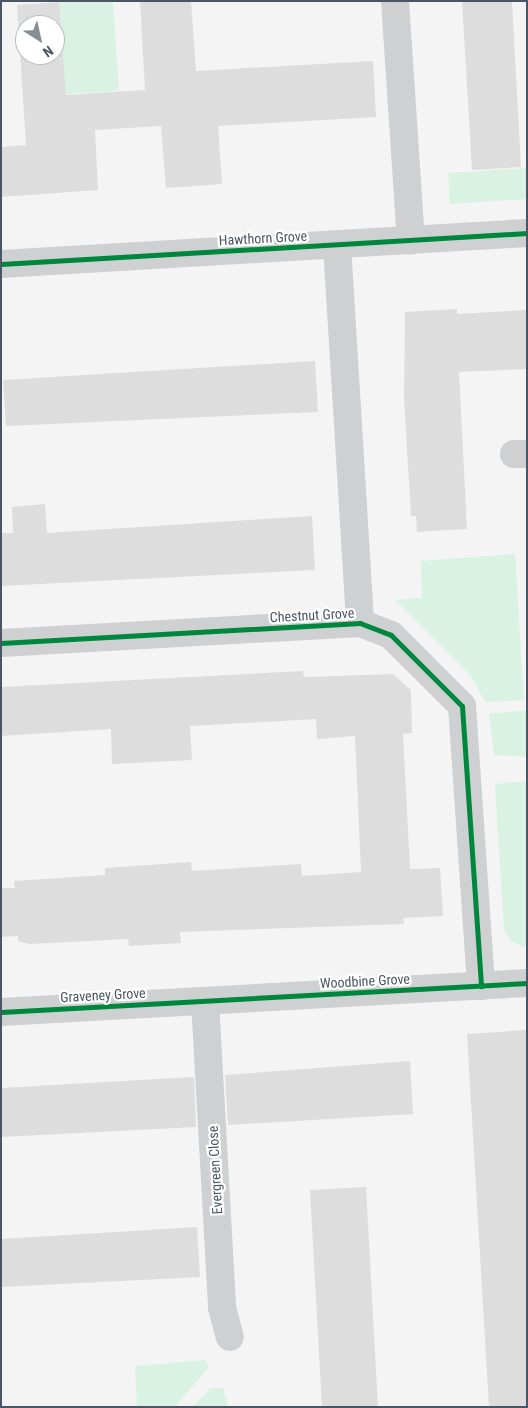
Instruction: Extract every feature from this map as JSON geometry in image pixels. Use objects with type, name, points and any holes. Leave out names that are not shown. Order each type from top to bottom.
[{"type":"street","points":[[395,1],[411,240]]},
{"type":"street","name":"Hawthorn Grove","points":[[1,264],[527,233]]},
{"type":"street","points":[[337,245],[360,624]]},
{"type":"street","name":"Chestnut Grove","points":[[1,643],[360,624],[391,635],[462,706],[481,986]]},
{"type":"street","name":"Woodbine Grove","points":[[205,1002],[527,983]]},
{"type":"street","name":"Graveney Grove","points":[[1,1012],[205,1002]]},
{"type":"street","name":"Evergreen Close","points":[[205,1002],[222,1308],[230,1337]]},
{"type":"green space","points":[[113,1],[119,91],[65,94],[63,65],[65,65],[65,15],[60,15],[59,2]]},
{"type":"green space","points":[[527,168],[527,199],[450,204],[448,173]]},
{"type":"green space","points":[[515,554],[524,700],[485,702],[471,676],[395,600],[422,598],[421,561]]},
{"type":"green space","points":[[527,710],[527,757],[494,755],[489,714]]},
{"type":"green space","points":[[527,781],[527,948],[510,941],[504,930],[495,784]]},
{"type":"green space","points":[[205,1360],[209,1367],[175,1407],[137,1407],[135,1366]]},
{"type":"green space","points":[[211,1388],[223,1388],[228,1407],[192,1407]]},
{"type":"building","points":[[140,1],[191,1],[196,71],[373,61],[376,117],[218,126],[222,184],[166,188],[161,126],[95,130],[98,190],[1,197],[1,147],[26,145],[21,65],[64,65],[66,95],[145,90]]},
{"type":"building","points":[[462,1],[512,1],[521,167],[472,170]]},
{"type":"building","points":[[59,2],[60,15],[18,15],[17,5]]},
{"type":"building","points":[[457,309],[457,314],[527,310],[527,369],[459,372],[467,529],[417,532],[416,516],[411,516],[404,399],[405,312]]},
{"type":"building","points":[[315,361],[318,412],[6,426],[3,380]]},
{"type":"building","points":[[45,504],[47,533],[312,516],[315,570],[1,586],[1,533],[13,533],[12,507]]},
{"type":"building","points":[[303,671],[304,677],[393,674],[411,690],[412,733],[403,734],[410,869],[440,868],[443,916],[403,918],[404,924],[180,932],[181,943],[129,946],[128,939],[29,944],[18,941],[18,936],[1,937],[1,888],[15,888],[14,881],[105,875],[105,868],[191,862],[192,871],[301,864],[302,876],[361,872],[355,736],[317,739],[316,719],[190,726],[192,760],[112,764],[111,729],[1,736],[1,687]]},
{"type":"building","points":[[527,1030],[527,1407],[489,1407],[467,1034]]},
{"type":"building","points":[[410,1061],[413,1114],[228,1125],[225,1075]]},
{"type":"building","points":[[194,1077],[196,1127],[1,1137],[1,1088]]},
{"type":"building","points":[[366,1187],[378,1407],[322,1407],[310,1190]]},
{"type":"building","points":[[197,1227],[200,1277],[1,1287],[1,1239]]},
{"type":"cycle path","points":[[1,264],[527,233]]},
{"type":"cycle path","points":[[1,643],[360,623],[391,635],[462,706],[481,986]]},
{"type":"cycle path","points":[[1,1012],[527,983]]}]
